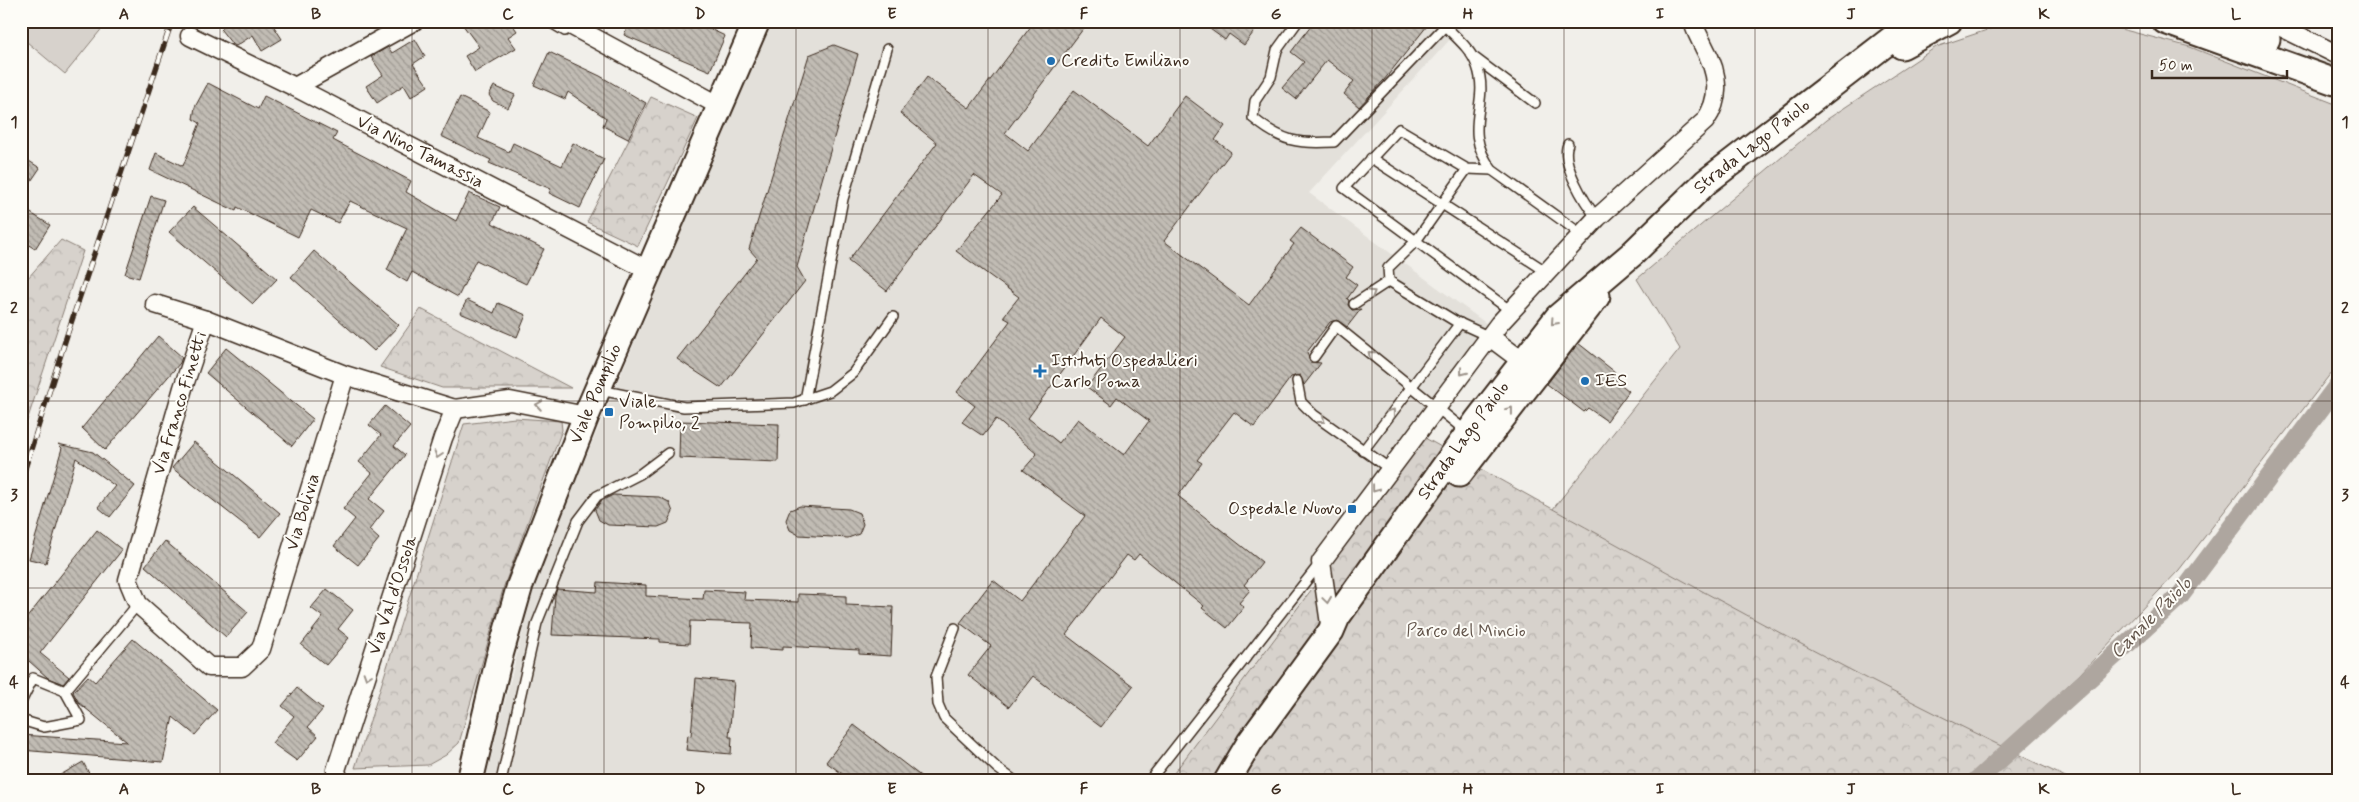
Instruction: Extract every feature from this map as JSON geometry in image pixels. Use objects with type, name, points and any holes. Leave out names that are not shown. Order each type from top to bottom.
[{"type":"street","points":[[295,87],[414,21]]},
{"type":"street","points":[[563,21],[718,110]]},
{"type":"street","name":"Viale Pompilio","points":[[470,781],[510,615],[586,416],[757,21]]},
{"type":"street","points":[[1331,631],[1321,562],[1436,408],[1511,312],[1597,218],[1704,121],[1712,111],[1716,101],[1716,79],[1713,66],[1693,21]]},
{"type":"street","name":"Strada Lago Paiolo","points":[[1227,781],[1250,742],[1331,631],[1344,621],[1474,441],[1522,361],[1558,317],[1617,267],[1706,182],[1915,21]]},
{"type":"street","name":"Strada Lago Paiolo","points":[[1848,73],[1949,21]]},
{"type":"street","points":[[2165,21],[2338,83]]},
{"type":"street","points":[[2220,21],[2338,64]]},
{"type":"street","points":[[2269,21],[2338,54]]},
{"type":"street","name":"Via Nino Tamassia","points":[[190,36],[295,87],[648,270]]},
{"type":"street","name":"Strada Lago Paiolo","points":[[1474,441],[1557,349],[1617,267]]},
{"type":"street","points":[[155,304],[206,320]]},
{"type":"street","name":"Via Franco Finetti","points":[[261,649],[242,667],[209,667],[138,604],[128,580],[183,388],[206,320],[345,375],[455,409],[510,401],[586,416]]},
{"type":"street","points":[[1490,337],[1522,361]]},
{"type":"street","name":"Via Bolivia","points":[[261,649],[345,375]]},
{"type":"street","name":"Via Val d'Ossola","points":[[339,781],[336,770],[443,438],[455,409]]},
{"type":"lane","points":[[548,21],[718,110]]},
{"type":"lane","points":[[1298,21],[1277,50],[1271,77],[1255,101],[1253,118],[1269,131],[1287,140],[1306,144],[1334,142],[1442,24],[1473,56],[1535,103]]},
{"type":"lane","points":[[805,400],[843,199],[887,49]]},
{"type":"lane","points":[[1473,56],[1481,80],[1476,138],[1482,156],[1492,170],[1582,234]]},
{"type":"lane","points":[[1492,170],[1467,169],[1399,129],[1344,188],[1511,312]]},
{"type":"lane","points":[[1568,144],[1566,149],[1568,165],[1583,197],[1597,218]]},
{"type":"lane","points":[[1371,158],[1547,272]]},
{"type":"lane","points":[[1389,281],[1388,268],[1416,241],[1467,169]]},
{"type":"lane","points":[[1354,304],[1389,281]]},
{"type":"lane","points":[[1389,281],[1460,323],[1490,337]]},
{"type":"lane","points":[[598,389],[684,407],[794,403],[830,391],[853,373],[893,317]]},
{"type":"lane","points":[[1363,451],[1460,323]]},
{"type":"lane","points":[[1314,357],[1336,326],[1411,386],[1474,441]]},
{"type":"lane","points":[[1297,381],[1301,402],[1314,415],[1390,469]]},
{"type":"lane","points":[[501,781],[537,623],[578,521],[597,496],[640,474],[668,453]]},
{"type":"lane","points":[[1150,781],[1321,562]]},
{"type":"lane","points":[[65,691],[138,604]]},
{"type":"lane","points":[[955,628],[936,678],[938,704],[944,718],[997,768],[1015,781]]},
{"type":"lane","points":[[21,702],[33,678],[65,691],[81,720],[44,727],[21,720]]},
{"type":"shaded area","name":"Istituti Ospedalieri Carlo Poma","points":[[770,21],[1467,21],[1309,193],[1491,327],[1307,574],[1304,629],[1195,781],[485,781],[538,571]]},
{"type":"green space","points":[[21,21],[108,21],[65,74],[21,37]]},
{"type":"green space","points":[[2011,22],[2094,22],[2190,47],[2338,105],[2338,364],[2179,570],[2079,675],[1982,765],[1265,781],[1537,529],[1680,349],[1637,279],[1826,120],[1936,47]]},
{"type":"green space","points":[[651,97],[698,118],[638,246],[587,222]]},
{"type":"green space","points":[[61,240],[83,251],[21,439],[21,286]]},
{"type":"green space","points":[[421,309],[571,388],[442,388],[380,367]]},
{"type":"green space","points":[[515,418],[561,421],[562,430],[504,586],[459,743],[446,755],[428,765],[355,768],[464,424]]},
{"type":"green space","name":"Parco del Mincio","points":[[1425,438],[1828,658],[2074,781],[1168,781]]},
{"type":"building","points":[[230,21],[272,21],[282,39],[262,51],[253,35],[236,46],[232,44],[221,30]]},
{"type":"building","points":[[460,21],[510,21],[517,31],[508,37],[516,48],[475,72],[465,56],[479,47]]},
{"type":"building","points":[[630,21],[693,21],[725,36],[710,71],[624,35]]},
{"type":"building","points":[[1035,21],[1089,21],[1005,133],[1028,151],[1074,90],[1148,146],[1185,96],[1225,126],[1215,140],[1231,152],[1164,241],[1249,305],[1294,244],[1290,241],[1301,228],[1353,267],[1346,277],[1357,285],[1347,299],[1349,300],[1348,305],[1352,310],[1361,309],[1347,327],[1337,320],[1330,322],[1307,352],[1310,362],[1321,363],[1304,385],[1300,375],[1291,377],[1254,427],[1234,412],[1197,460],[1202,463],[1178,496],[1262,562],[1244,585],[1250,590],[1239,603],[1244,607],[1227,628],[1202,608],[1204,606],[1139,554],[1134,560],[1127,555],[1066,635],[1133,686],[1101,727],[1033,676],[1009,707],[968,675],[991,646],[960,623],[993,580],[1020,601],[1085,516],[1023,470],[1037,454],[996,419],[983,436],[962,422],[975,406],[957,392],[1010,321],[1003,317],[1019,297],[956,251],[1002,195],[974,175],[887,291],[848,261],[937,143],[900,113],[927,77],[969,108]],"holes":[[[1101,318],[1125,337],[1087,387],[1111,405],[1117,397],[1149,421],[1124,455],[1078,419],[1059,443],[1028,418]]]},
{"type":"building","points":[[1199,21],[1262,21],[1244,45],[1229,34],[1225,40]]},
{"type":"building","points":[[1315,21],[1431,21],[1384,80],[1359,107],[1344,94],[1354,81],[1327,60],[1296,99],[1282,88],[1304,62],[1291,52]]},
{"type":"building","points":[[415,39],[425,56],[413,64],[428,86],[411,97],[404,85],[377,103],[366,86],[383,75],[371,57],[388,47],[392,53]]},
{"type":"building","points":[[834,45],[858,54],[797,267],[805,281],[721,388],[677,359],[757,258],[749,249],[809,55]]},
{"type":"building","points":[[549,52],[600,76],[646,103],[628,139],[603,126],[606,118],[568,92],[565,99],[534,85]]},
{"type":"building","points":[[208,83],[258,109],[264,96],[337,133],[333,140],[411,181],[406,192],[456,221],[469,193],[500,207],[492,223],[544,249],[526,284],[476,260],[458,297],[412,272],[407,282],[387,270],[407,228],[350,201],[338,223],[311,210],[298,237],[237,207],[236,211],[150,170],[156,153],[183,166],[200,123],[193,119],[195,107]]},
{"type":"building","points":[[494,86],[515,95],[508,108],[493,101],[489,95]]},
{"type":"building","points":[[460,97],[490,112],[478,138],[509,152],[513,143],[562,166],[573,143],[604,159],[580,208],[549,193],[551,189],[489,163],[491,160],[441,136]]},
{"type":"building","points":[[21,156],[40,168],[21,196]]},
{"type":"building","points":[[151,196],[164,200],[139,278],[125,274]]},
{"type":"building","points":[[21,207],[50,225],[35,249],[21,240]]},
{"type":"building","points":[[193,207],[277,279],[253,304],[169,232]]},
{"type":"building","points":[[314,251],[399,325],[374,351],[291,277]]},
{"type":"building","points":[[467,300],[494,313],[498,303],[526,315],[517,337],[460,313]]},
{"type":"building","points":[[158,336],[182,357],[180,363],[105,450],[82,428]]},
{"type":"building","points":[[1578,343],[1615,372],[1612,377],[1629,391],[1607,421],[1588,408],[1584,412],[1547,384]]},
{"type":"building","points":[[226,348],[313,419],[292,446],[206,373]]},
{"type":"building","points":[[385,406],[410,427],[394,446],[405,455],[369,499],[384,511],[369,530],[379,539],[358,565],[334,546],[355,519],[343,509],[372,473],[359,462],[381,435],[369,425]]},
{"type":"building","points":[[680,421],[779,424],[778,462],[679,458]]},
{"type":"building","points":[[194,442],[280,513],[260,537],[172,468]]},
{"type":"building","points":[[58,444],[93,452],[135,486],[110,517],[98,507],[115,486],[76,458],[46,563],[29,559],[62,448]]},
{"type":"building","points":[[613,495],[659,497],[669,502],[673,512],[668,523],[658,527],[608,525],[599,520],[595,510],[601,501]]},
{"type":"building","points":[[800,506],[849,509],[859,513],[863,524],[859,534],[848,538],[799,535],[790,530],[786,520],[790,510]]},
{"type":"building","points":[[97,530],[122,550],[40,653],[69,677],[63,684],[48,678],[29,661],[21,664],[21,625]]},
{"type":"building","points":[[165,541],[248,612],[226,637],[145,566]]},
{"type":"building","points":[[598,582],[646,585],[646,596],[703,599],[704,590],[745,592],[744,600],[798,602],[798,594],[826,595],[846,596],[846,605],[893,607],[891,656],[859,654],[859,650],[783,646],[783,650],[751,648],[752,623],[690,621],[689,644],[660,642],[660,639],[552,635],[557,589],[597,592]]},
{"type":"building","points":[[327,589],[353,610],[338,629],[349,638],[326,665],[301,645],[323,617],[311,608]]},
{"type":"building","points":[[133,639],[217,710],[195,735],[173,717],[163,762],[21,750],[21,735],[127,742],[79,703],[73,692],[88,676],[95,682]]},
{"type":"building","points":[[696,678],[734,682],[729,737],[732,737],[731,754],[686,750],[688,735],[691,736]]},
{"type":"building","points":[[297,688],[323,709],[308,727],[318,736],[297,761],[272,743],[294,716],[282,706]]},
{"type":"building","points":[[854,725],[927,781],[852,781],[826,762]]},
{"type":"building","points":[[83,762],[93,781],[50,781]]},
{"type":"waterway","name":"Canale Paiolo","points":[[1976,781],[2180,596],[2338,385]]},
{"type":"railway","points":[[21,481],[67,335],[172,21]]},
{"type":"place","name":"Credito Emiliano","points":[[1051,61]]},
{"type":"place","name":"Istituti Ospedalieri Carlo Poma","points":[[1040,371]]},
{"type":"place","name":"IES","points":[[1585,381]]},
{"type":"place","name":"Viale Pompilio, 2","points":[[609,412]]},
{"type":"place","name":"Ospedale Nuovo","points":[[1352,509]]}]
